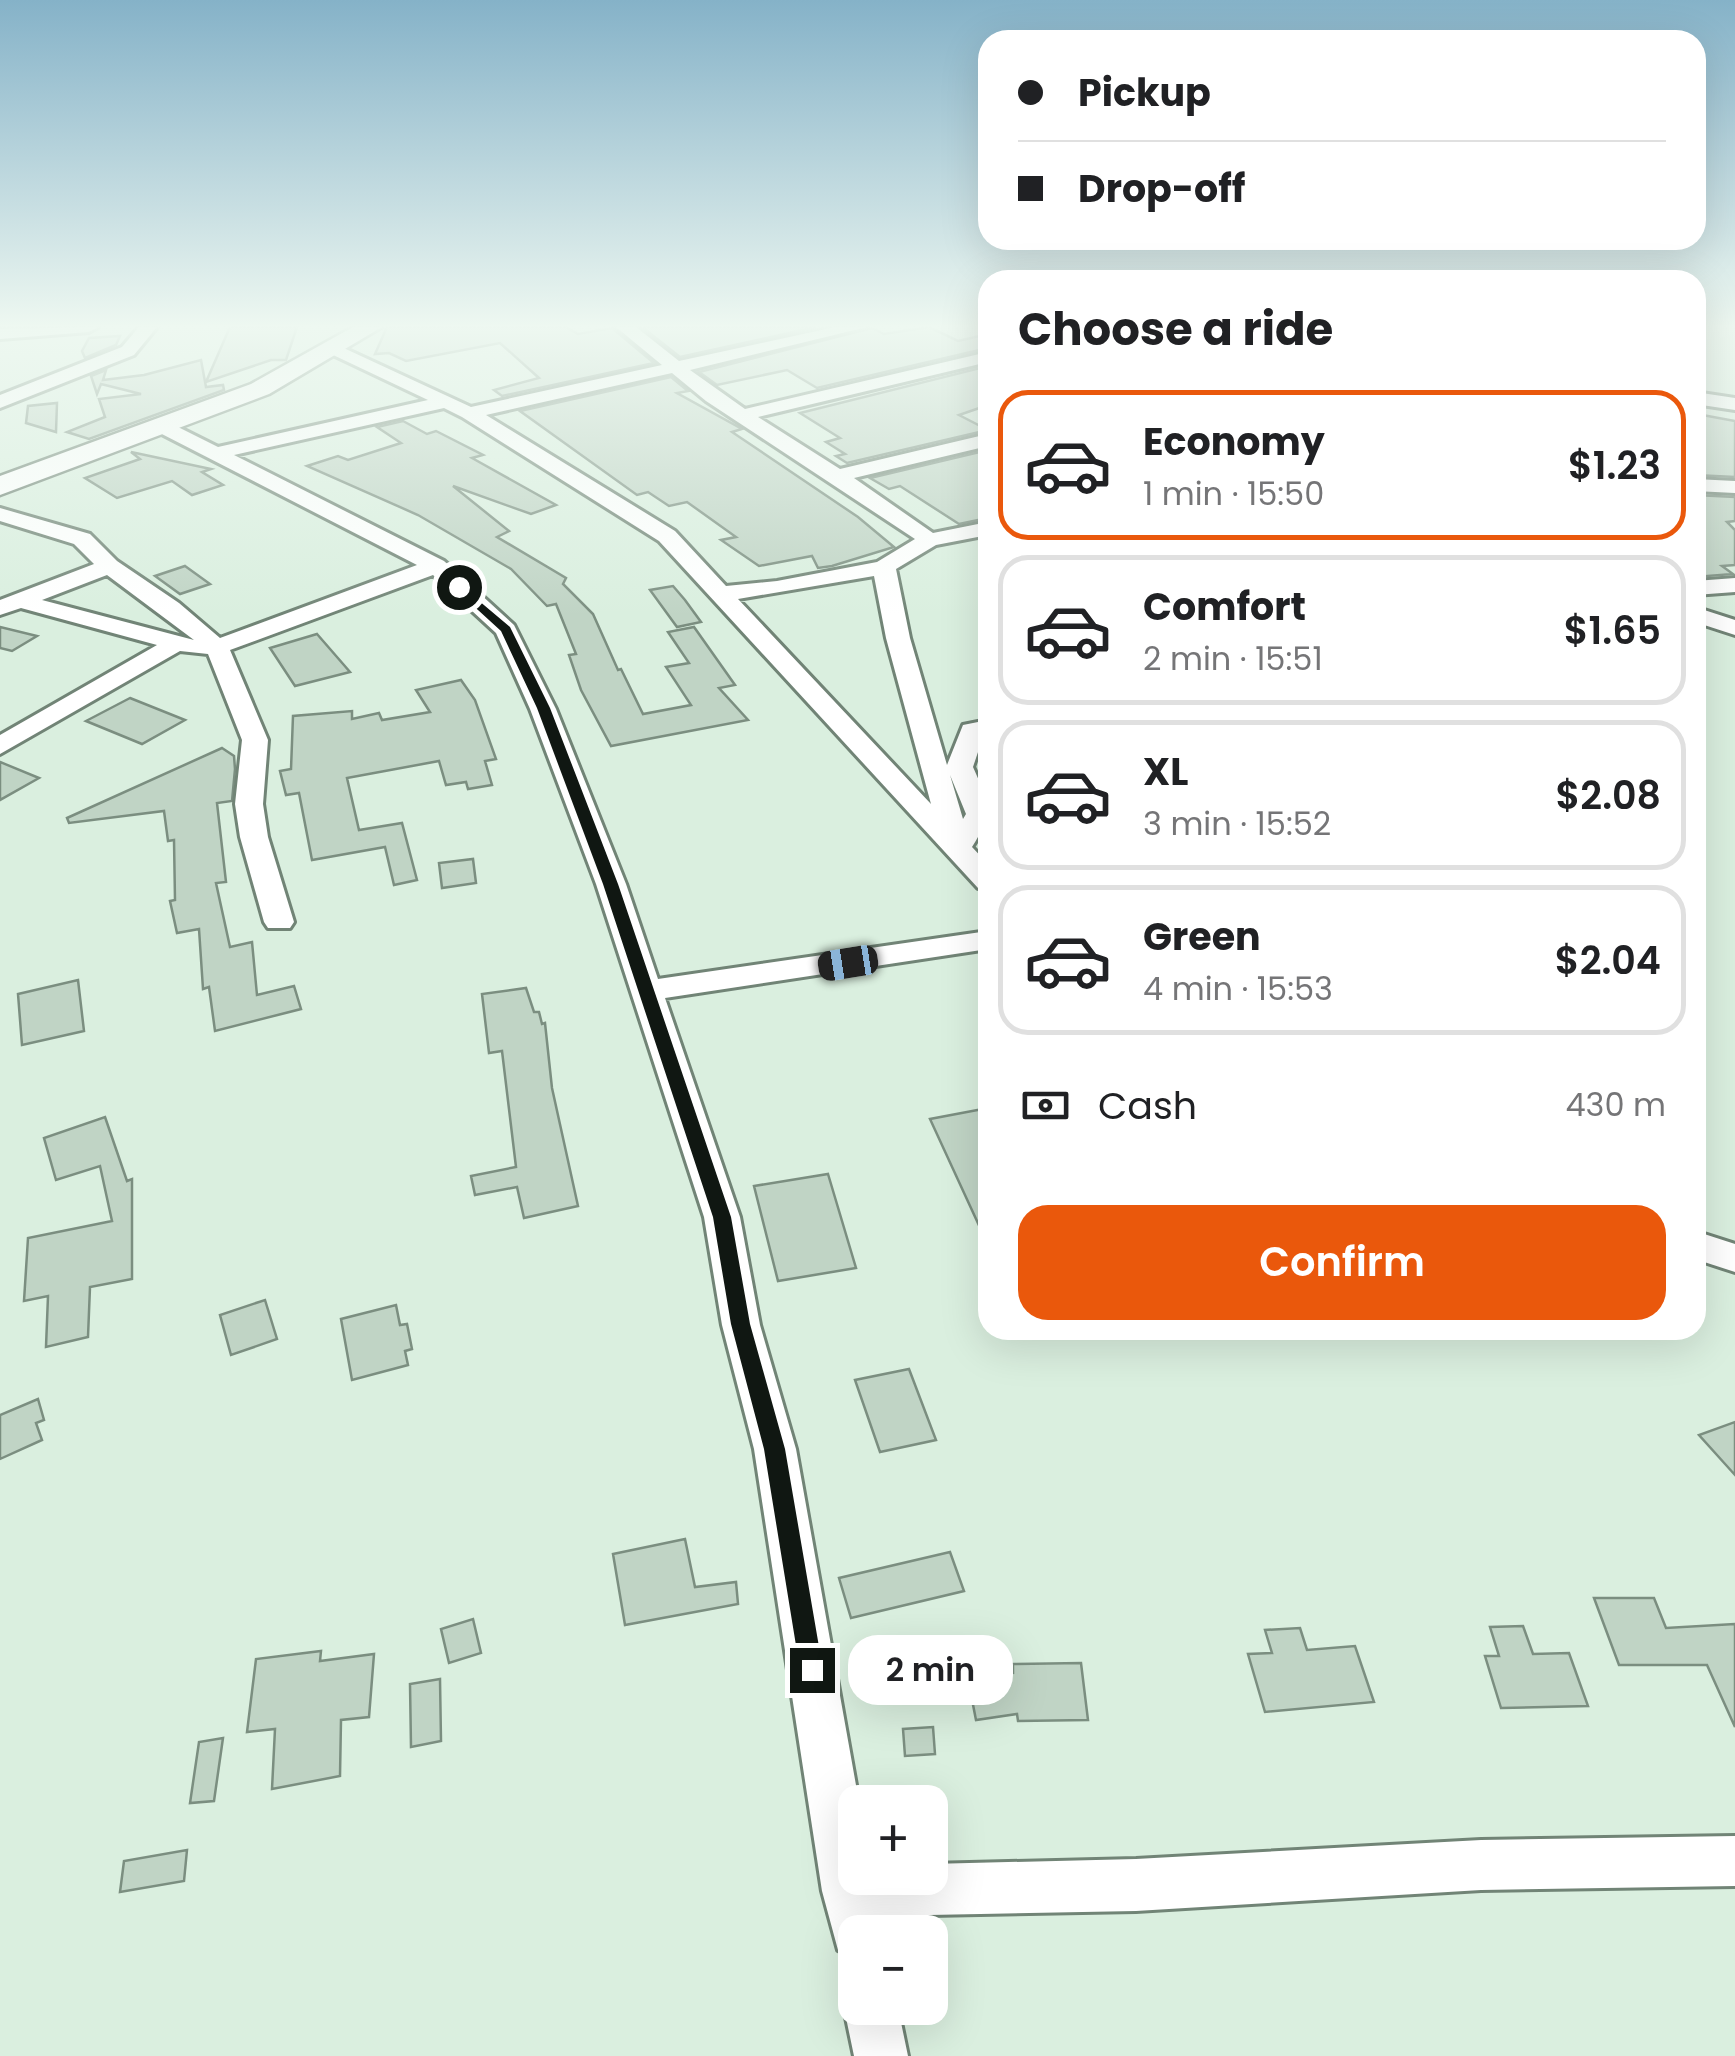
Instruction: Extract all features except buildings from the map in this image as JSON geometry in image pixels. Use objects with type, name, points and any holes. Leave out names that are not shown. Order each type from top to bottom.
[{"type":"street","points":[[0,486],[176,423]]},
{"type":"street","points":[[218,453],[352,423]]},
{"type":"street","points":[[485,423],[667,536],[978,871]]},
{"type":"street","points":[[756,423],[929,540]]},
{"type":"street","points":[[163,428],[436,566],[506,630],[564,761],[611,884],[722,1217],[741,1324],[775,1449],[852,1912],[1136,1885],[1481,1865],[1735,1861]]},
{"type":"street","points":[[838,476],[978,442]]},
{"type":"street","points":[[1706,486],[1735,487]]},
{"type":"street","points":[[0,514],[82,539],[110,566],[171,608],[217,648],[255,740],[249,804],[254,837],[278,922]]},
{"type":"street","points":[[723,593],[777,588],[884,568],[929,540],[978,530]]},
{"type":"street","points":[[12,605],[110,566]]},
{"type":"street","points":[[12,605],[176,643],[217,648],[436,566]]},
{"type":"street","points":[[884,568],[898,638],[958,848]]},
{"type":"street","points":[[1706,587],[1735,585]]},
{"type":"street","points":[[1706,618],[1735,628]]},
{"type":"street","points":[[0,746],[176,643]]},
{"type":"street","points":[[978,729],[972,730],[960,767],[978,800]]},
{"type":"street","points":[[958,848],[978,820]]},
{"type":"street","points":[[645,990],[730,981],[978,942]]},
{"type":"street","points":[[1706,1249],[1735,1258]]},
{"type":"street","points":[[875,2025],[881,2056]]},
{"type":"route","points":[[459,587],[506,630],[543,708],[611,884],[722,1217],[741,1324],[775,1449],[812,1670]]}]
